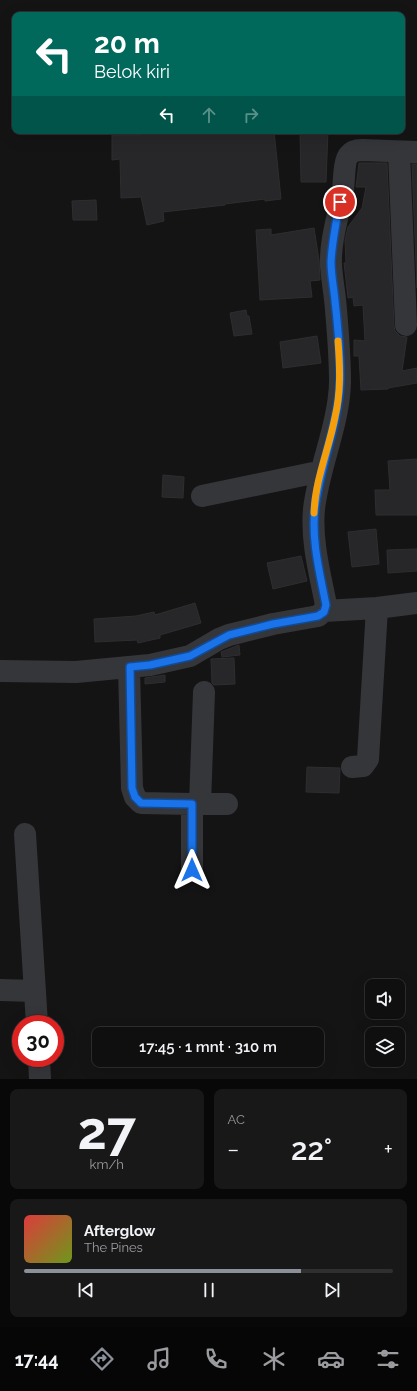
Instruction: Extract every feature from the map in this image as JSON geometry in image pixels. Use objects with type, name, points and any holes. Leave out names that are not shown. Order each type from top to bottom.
[{"type":"street","points":[[324,612],[326,605],[314,535],[314,509],[321,473],[335,418],[340,382],[336,310],[331,264],[332,240],[343,190],[346,160],[348,155],[354,151],[408,152],[406,325]]},
{"type":"street","points":[[202,496],[313,473],[321,473]]},
{"type":"street","points":[[0,671],[76,672],[150,665],[190,656],[229,635],[273,624],[318,616],[324,612],[417,604]]},
{"type":"street","points":[[352,767],[363,766],[368,759],[378,608]]},
{"type":"street","points":[[130,667],[132,788],[135,797],[141,803],[227,804]]},
{"type":"street","points":[[192,870],[204,692]]},
{"type":"street","points":[[25,834],[36,1015]]},
{"type":"street","points":[[0,990],[35,991]]},
{"type":"street","points":[[39,1067],[40,1079]]},
{"type":"building","points":[[274,134],[281,199],[265,201],[265,199],[163,212],[164,221],[147,225],[141,197],[121,198],[120,159],[112,160],[112,135]]},
{"type":"building","points":[[300,134],[328,134],[326,182],[301,182]]},
{"type":"building","points":[[359,163],[387,163],[394,326],[395,331],[400,336],[407,337],[402,371],[417,368],[417,383],[388,389],[361,390],[359,356],[354,356],[354,340],[365,341],[363,305],[354,306],[353,297],[348,298],[344,263],[346,263],[345,240],[348,227],[362,208],[366,187],[356,187]]},
{"type":"building","points":[[412,164],[417,164],[417,288]]},
{"type":"building","points":[[96,200],[97,220],[73,220],[72,201]]},
{"type":"building","points":[[314,228],[319,260],[320,280],[310,281],[312,297],[260,300],[256,230],[271,229],[271,235]]},
{"type":"building","points":[[246,310],[247,316],[249,316],[252,334],[234,336],[230,313]]},
{"type":"building","points":[[317,336],[321,363],[283,368],[280,342]]},
{"type":"building","points":[[417,459],[417,515],[376,515],[375,490],[390,490],[388,461]]},
{"type":"building","points":[[163,475],[184,477],[183,498],[162,497]]},
{"type":"building","points":[[376,529],[379,564],[352,567],[348,532]]},
{"type":"building","points":[[417,549],[417,571],[388,573],[387,550]]},
{"type":"building","points":[[301,556],[307,581],[273,589],[267,563]]},
{"type":"building","points":[[195,603],[201,623],[160,635],[160,638],[138,643],[137,640],[95,642],[94,619],[136,616],[154,612],[155,615]]},
{"type":"building","points":[[239,645],[240,655],[222,657],[221,652]]},
{"type":"building","points":[[234,658],[235,684],[214,685],[212,683],[211,659]]},
{"type":"building","points":[[165,675],[165,682],[145,684],[145,678]]},
{"type":"building","points":[[307,767],[340,768],[339,793],[306,792]]},
{"type":"slow traffic","points":[[314,513],[322,465],[335,418],[338,400],[340,382],[338,341]]},
{"type":"route","points":[[192,870],[192,804],[141,803],[135,797],[132,788],[130,667],[150,665],[190,656],[219,639],[229,635],[273,624],[318,616],[324,612],[326,605],[314,535],[314,509],[322,465],[335,418],[340,382],[337,323],[331,264],[332,240],[340,202]]}]
